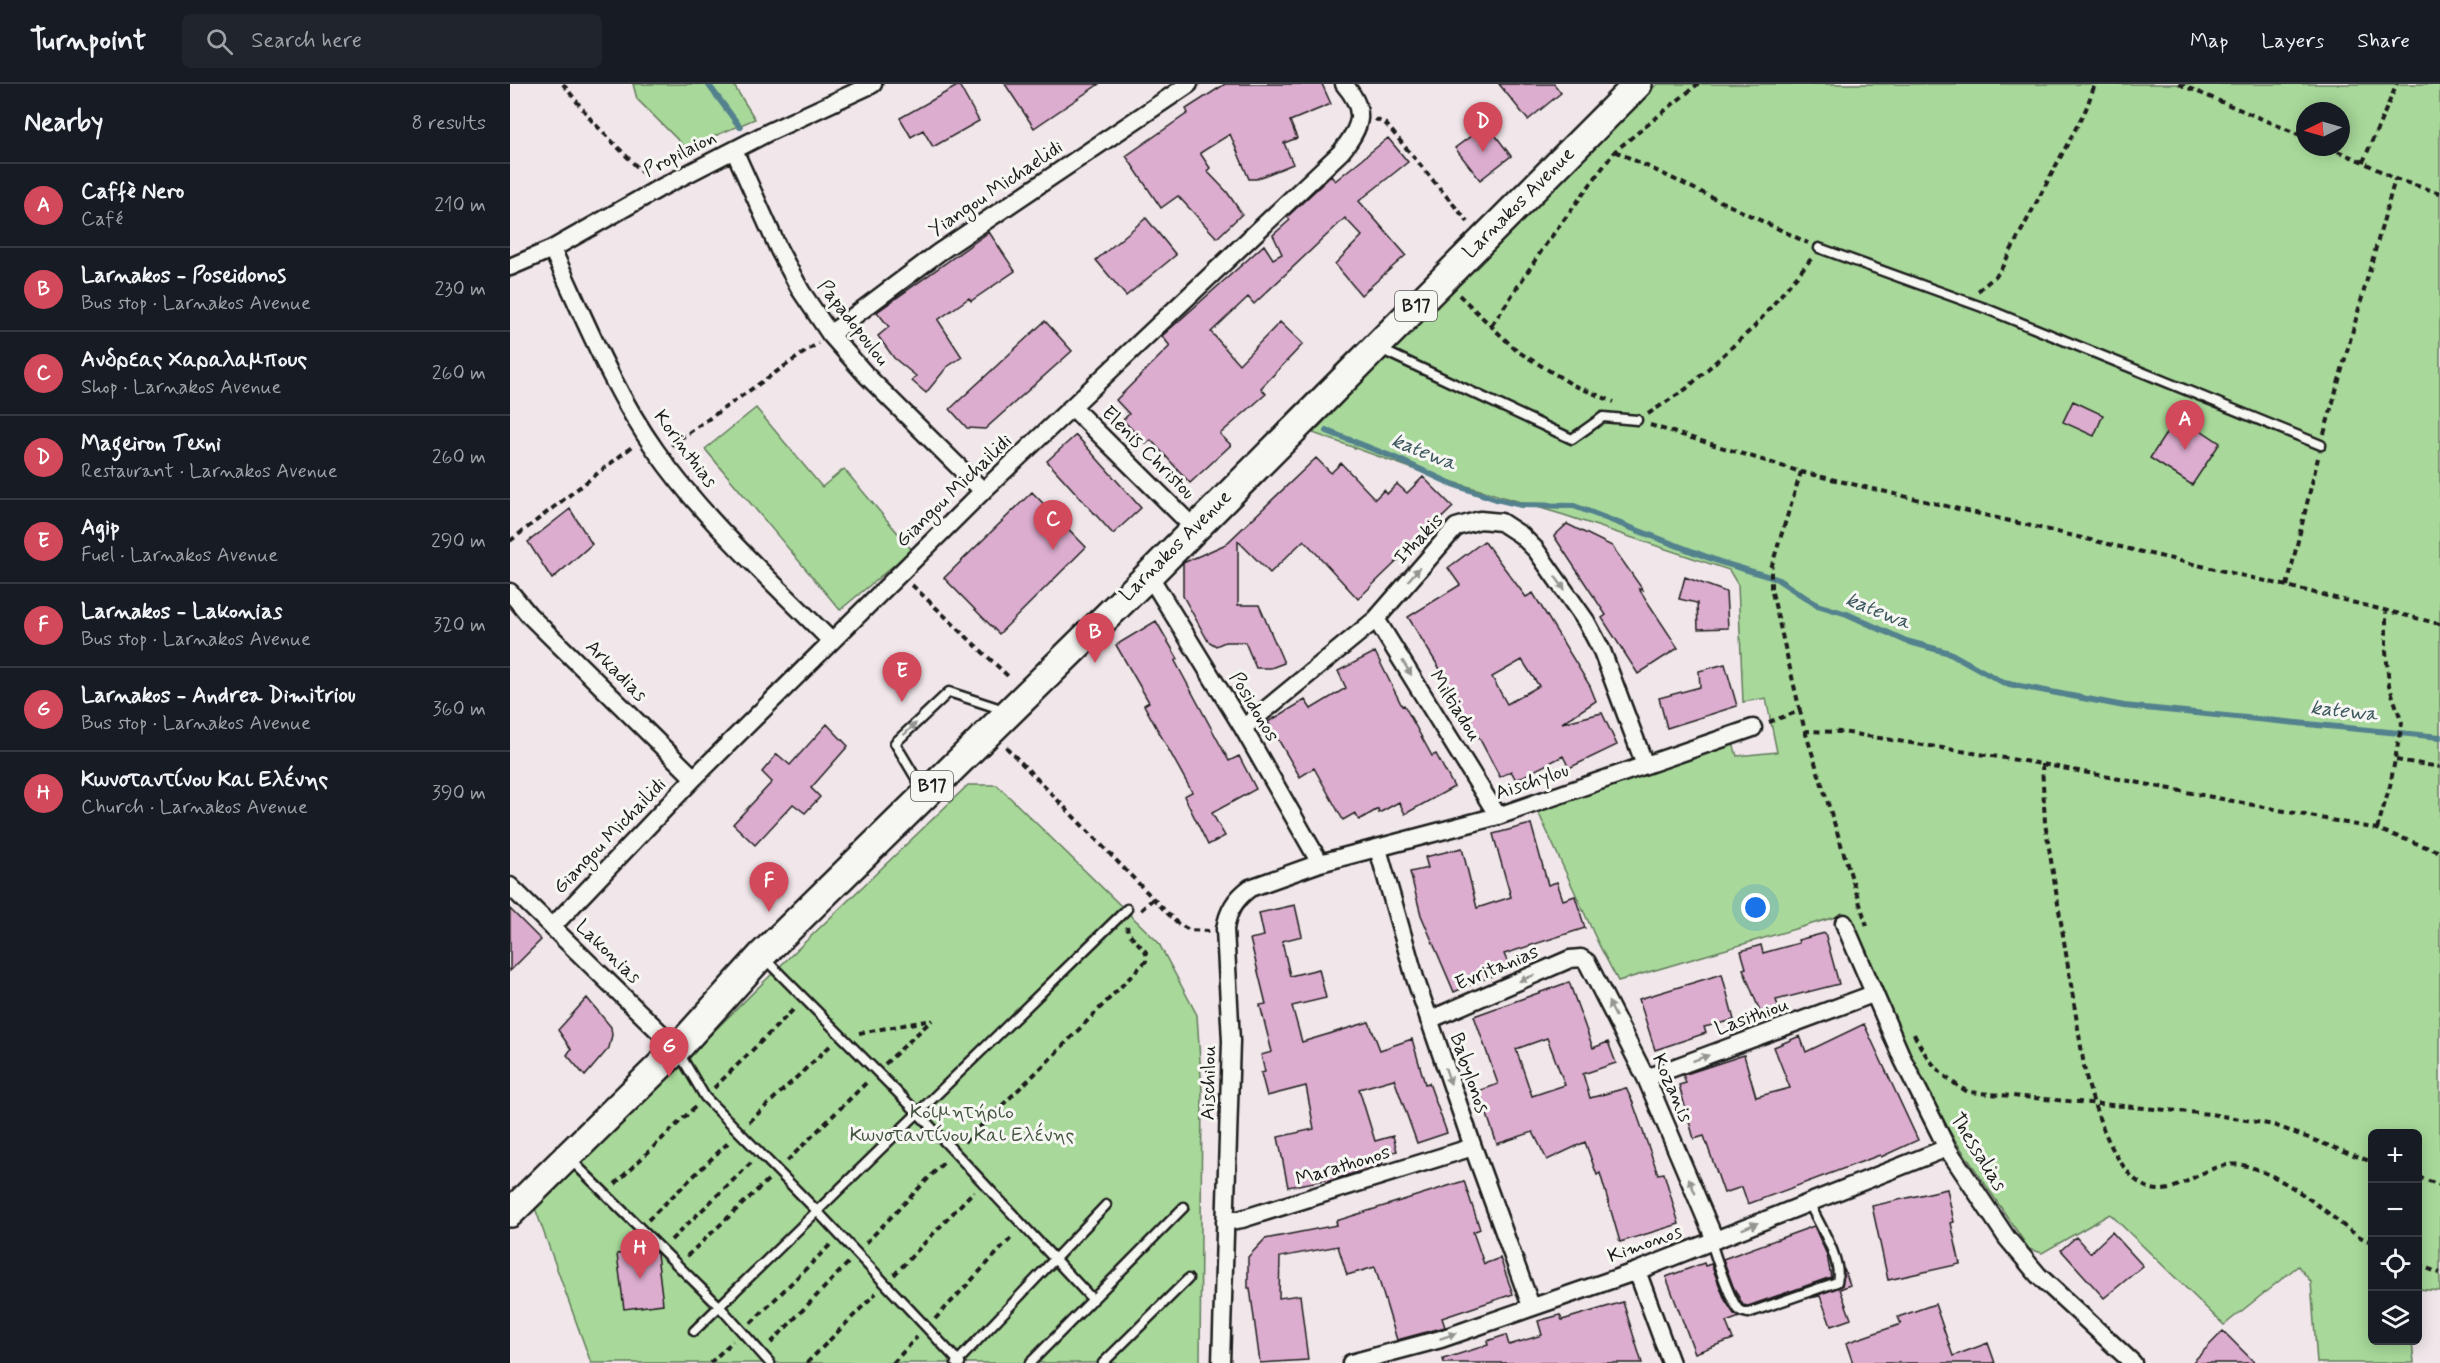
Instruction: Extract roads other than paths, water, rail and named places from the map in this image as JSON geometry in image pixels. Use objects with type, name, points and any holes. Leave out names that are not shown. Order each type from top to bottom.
[{"type":"main road","name":"Larnakos Avenue","points":[[510,1213],[677,1049],[761,956],[1149,575],[1638,84]]},
{"type":"street","name":"Propilaion","points":[[510,267],[552,249],[658,189],[734,150],[873,84]]},
{"type":"street","name":"Yiangou Michaelidi","points":[[830,334],[938,253],[1189,84]]},
{"type":"street","name":"Giangou Michailidi","points":[[552,927],[694,778],[982,491],[1341,152],[1356,131],[1360,112],[1357,102],[1344,84]]},
{"type":"street","name":"Papadopoulou","points":[[734,150],[801,291],[830,334],[867,376],[982,491]]},
{"type":"street","name":"Korinthias","points":[[552,249],[610,374],[658,454],[731,539],[831,641]]},
{"type":"street","name":"Elenis Christou","points":[[1072,407],[1194,528]]},
{"type":"street","name":"Ithakis","points":[[1243,728],[1376,619],[1456,527],[1480,520],[1508,524],[1536,550],[1586,621],[1602,651],[1645,765]]},
{"type":"street","name":"Posidonos","points":[[1149,575],[1243,728],[1320,863]]},
{"type":"street","name":"Arkadias","points":[[510,592],[529,615],[694,778]]},
{"type":"street","name":"Miltiadou","points":[[1376,619],[1498,816]]},
{"type":"street","name":"Aischylou","points":[[1320,863],[1498,816],[1753,728]]},
{"type":"street","name":"Babylonos","points":[[1378,849],[1429,1020],[1531,1306]]},
{"type":"street","name":"Aischilou","points":[[1221,1363],[1231,1041],[1225,930],[1227,916],[1232,905],[1250,888],[1320,863]]},
{"type":"street","name":"Lakonias","points":[[510,886],[677,1049]]},
{"type":"street","name":"Thessalias","points":[[1844,923],[1873,994],[1947,1148],[2007,1238],[2038,1275],[2125,1361]]},
{"type":"street","name":"Evritanias","points":[[1429,1020],[1570,959],[1581,958]]},
{"type":"street","name":"Kozanis","points":[[1581,958],[1593,970],[1646,1078],[1713,1241]]},
{"type":"street","name":"Lasithiou","points":[[1646,1078],[1873,994]]},
{"type":"street","name":"Marathonos","points":[[1225,1222],[1242,1219],[1473,1147]]},
{"type":"street","name":"Kimonos","points":[[1351,1363],[1440,1339],[1637,1270],[1947,1148]]},
{"type":"street","points":[[1637,1270],[1671,1363]]},
{"type":"lane","points":[[1819,248],[1966,301],[2321,445]]},
{"type":"lane","points":[[1374,347],[1572,440],[1602,417],[1637,420]]},
{"type":"lane","points":[[925,793],[895,743],[949,692],[1008,712]]},
{"type":"lane","points":[[694,1331],[1127,909]]},
{"type":"lane","points":[[761,956],[917,1112],[1093,1300]]},
{"type":"lane","points":[[677,1049],[705,1097],[840,1235],[958,1362],[1106,1204]]},
{"type":"lane","points":[[568,1156],[720,1306],[770,1363]]},
{"type":"lane","points":[[1713,1241],[1734,1301],[1744,1313],[1836,1282],[1838,1268],[1836,1259],[1809,1203]]},
{"type":"lane","points":[[1030,1363],[1184,1207]]},
{"type":"lane","points":[[1103,1363],[1188,1279]]},
{"type":"waterway","name":"katewa","points":[[708,84],[740,127]]},
{"type":"waterway","name":"katewa","points":[[1327,431],[1393,457],[1452,484],[1496,499],[1521,505],[1574,506],[1720,562],[1777,579],[1817,605],[1847,614],[1906,641],[1950,653],[2004,683],[2124,706],[2440,737]]},
{"type":"place","name":"Mageiron Texni","points":[[1483,152]]},
{"type":"place","name":"Caffè Nero","points":[[2185,450]]},
{"type":"place","name":"Ανδρεας Χαραλαμπους","points":[[1053,550]]},
{"type":"place","name":"Larnakos - Poseidonos","points":[[1095,663]]},
{"type":"place","name":"Agip","points":[[902,702]]},
{"type":"place","name":"Larnakos - Lakonias","points":[[769,912]]},
{"type":"place","name":"Larnakos - Andrea Dimitriou","points":[[669,1077]]},
{"type":"place","name":"Κωνσταντίνου Και Ελένης","points":[[640,1279]]},
{"type":"park label","name":"Κοιμητήριο Κωνσταντίνου Και Ελένης","points":[[962,1124]]}]
